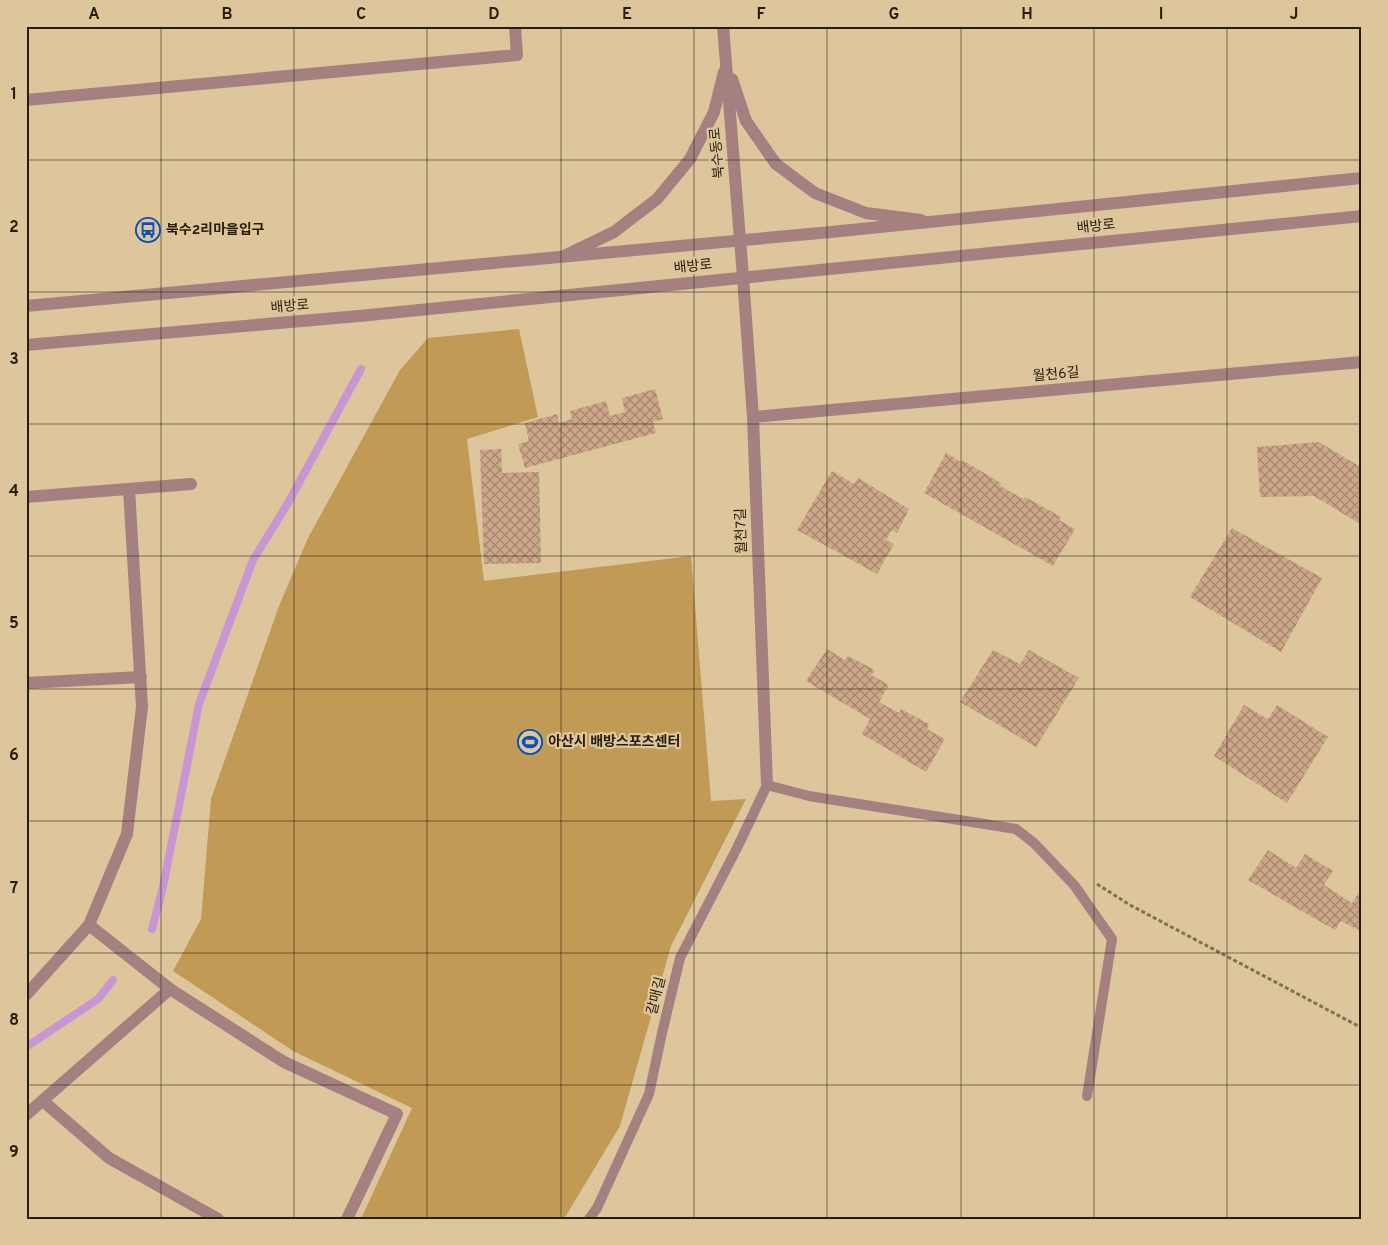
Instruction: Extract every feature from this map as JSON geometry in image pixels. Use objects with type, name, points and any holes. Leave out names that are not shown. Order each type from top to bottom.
[{"type":"street","points":[[26,100],[517,56],[515,26]]},
{"type":"street","name":"북수동로","points":[[723,26],[743,277]]},
{"type":"street","points":[[726,63],[746,121],[776,164],[815,193],[866,213],[929,221]]},
{"type":"street","points":[[563,256],[614,232],[658,199],[690,159],[714,112],[726,63]]},
{"type":"street","name":"배방로","points":[[26,306],[740,240],[1362,178]]},
{"type":"street","name":"배방로","points":[[26,345],[359,316],[1362,216]]},
{"type":"street","name":"월천7길","points":[[743,277],[753,417],[766,785]]},
{"type":"street","name":"월천6길","points":[[753,417],[1362,362]]},
{"type":"street","points":[[26,497],[191,484]]},
{"type":"street","points":[[26,995],[90,924],[128,834],[142,707],[128,489]]},
{"type":"street","points":[[26,683],[141,678]]},
{"type":"street","points":[[90,924],[170,989],[284,1062],[397,1114],[347,1219]]},
{"type":"street","points":[[26,1116],[170,989]]},
{"type":"street","points":[[43,1101],[110,1158],[218,1219]]},
{"type":"lane","points":[[766,785],[809,796],[1016,829],[1034,843],[1074,885],[1112,939],[1087,1096]]},
{"type":"lane","name":"갈매길","points":[[589,1219],[597,1208],[649,1094],[680,958],[737,848],[766,785]]},
{"type":"path","points":[[1090,879],[1130,905],[1362,1028]]},
{"type":"shaded area","points":[[519,329],[538,417],[467,439],[484,581],[691,556],[711,801],[746,799],[671,946],[620,1126],[564,1219],[361,1219],[412,1108],[293,1051],[173,971],[201,919],[211,799],[279,606],[308,538],[400,370],[428,338]]},
{"type":"building","points":[[655,389],[663,419],[653,422],[656,433],[525,468],[518,444],[529,441],[525,423],[557,414],[559,423],[572,419],[570,411],[606,401],[610,416],[625,412],[622,398]]},
{"type":"building","points":[[1319,442],[1362,468],[1362,525],[1314,496],[1260,497],[1257,447]]},
{"type":"building","points":[[501,449],[502,473],[539,472],[541,563],[484,564],[480,450]]},
{"type":"building","points":[[946,453],[961,462],[962,460],[1001,483],[999,485],[1023,499],[1025,497],[1061,517],[1059,520],[1075,529],[1053,566],[924,493]]},
{"type":"building","points":[[832,471],[854,484],[858,478],[909,509],[897,533],[892,530],[886,540],[894,544],[877,574],[797,530]]},
{"type":"building","points":[[1232,528],[1322,578],[1281,652],[1190,597]]},
{"type":"building","points":[[827,649],[845,660],[848,656],[875,670],[871,675],[889,685],[879,702],[899,713],[901,709],[929,724],[927,729],[945,739],[926,772],[862,734],[870,719],[806,681]]},
{"type":"building","points":[[993,650],[1020,664],[1029,650],[1079,678],[1036,747],[960,702]]},
{"type":"building","points":[[1244,705],[1268,719],[1277,705],[1328,737],[1287,803],[1214,756]]},
{"type":"building","points":[[1268,850],[1296,868],[1305,854],[1333,871],[1324,885],[1352,903],[1359,892],[1362,894],[1362,932],[1341,921],[1335,930],[1248,880]]},
{"type":"waterway","points":[[152,929],[163,887],[199,704],[253,560],[288,503],[361,369]]},
{"type":"waterway","points":[[26,1047],[98,999],[113,980]]},
{"type":"place","name":"북수2리마을입구","points":[[148,230]]},
{"type":"place","name":"아산시 배방스포츠센터","points":[[530,742]]}]
